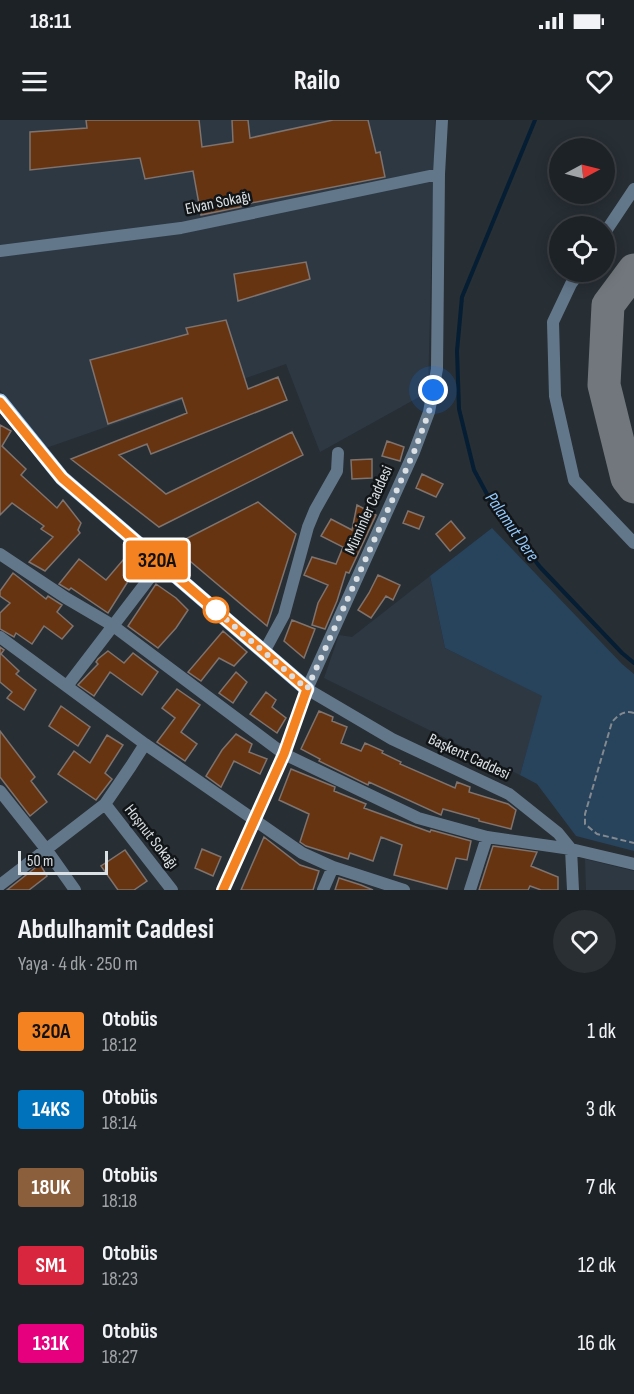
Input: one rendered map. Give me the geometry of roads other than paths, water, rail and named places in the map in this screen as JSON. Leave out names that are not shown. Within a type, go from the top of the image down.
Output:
[{"type":"main road","points":[[0,402],[62,478],[307,689]]},
{"type":"street","name":"Müminler Caddesi","points":[[223,890],[284,754],[307,689],[414,452],[429,412],[437,369],[442,120]]},
{"type":"street","name":"Elvan Sokağı","points":[[0,251],[181,228],[440,174]]},
{"type":"street","points":[[615,218],[634,189]]},
{"type":"street","points":[[572,282],[553,322],[555,396],[574,480],[634,543]]},
{"type":"street","points":[[264,652],[284,615],[304,537],[315,510],[337,471],[338,453]]},
{"type":"street","points":[[0,554],[66,598],[112,625],[284,754],[418,818],[487,837],[571,849],[634,864]]},
{"type":"street","points":[[67,686],[161,563]]},
{"type":"street","points":[[0,637],[144,744],[302,853],[333,867],[404,890]]},
{"type":"street","name":"Başkent Caddesi","points":[[307,689],[392,738],[509,794],[558,833],[571,849]]},
{"type":"street","points":[[0,885],[105,804],[132,766],[144,744]]},
{"type":"street","points":[[0,791],[75,890]]},
{"type":"street","name":"Hoşnut Sokağı","points":[[105,804],[172,890]]},
{"type":"street","points":[[470,890],[487,837]]},
{"type":"street","points":[[571,849],[573,890]]},
{"type":"street","points":[[324,890],[333,867]]},
{"type":"waterway","name":"Palamut Dere","points":[[535,120],[462,297],[457,351],[459,409],[474,470],[495,509],[540,567],[634,663]]}]
